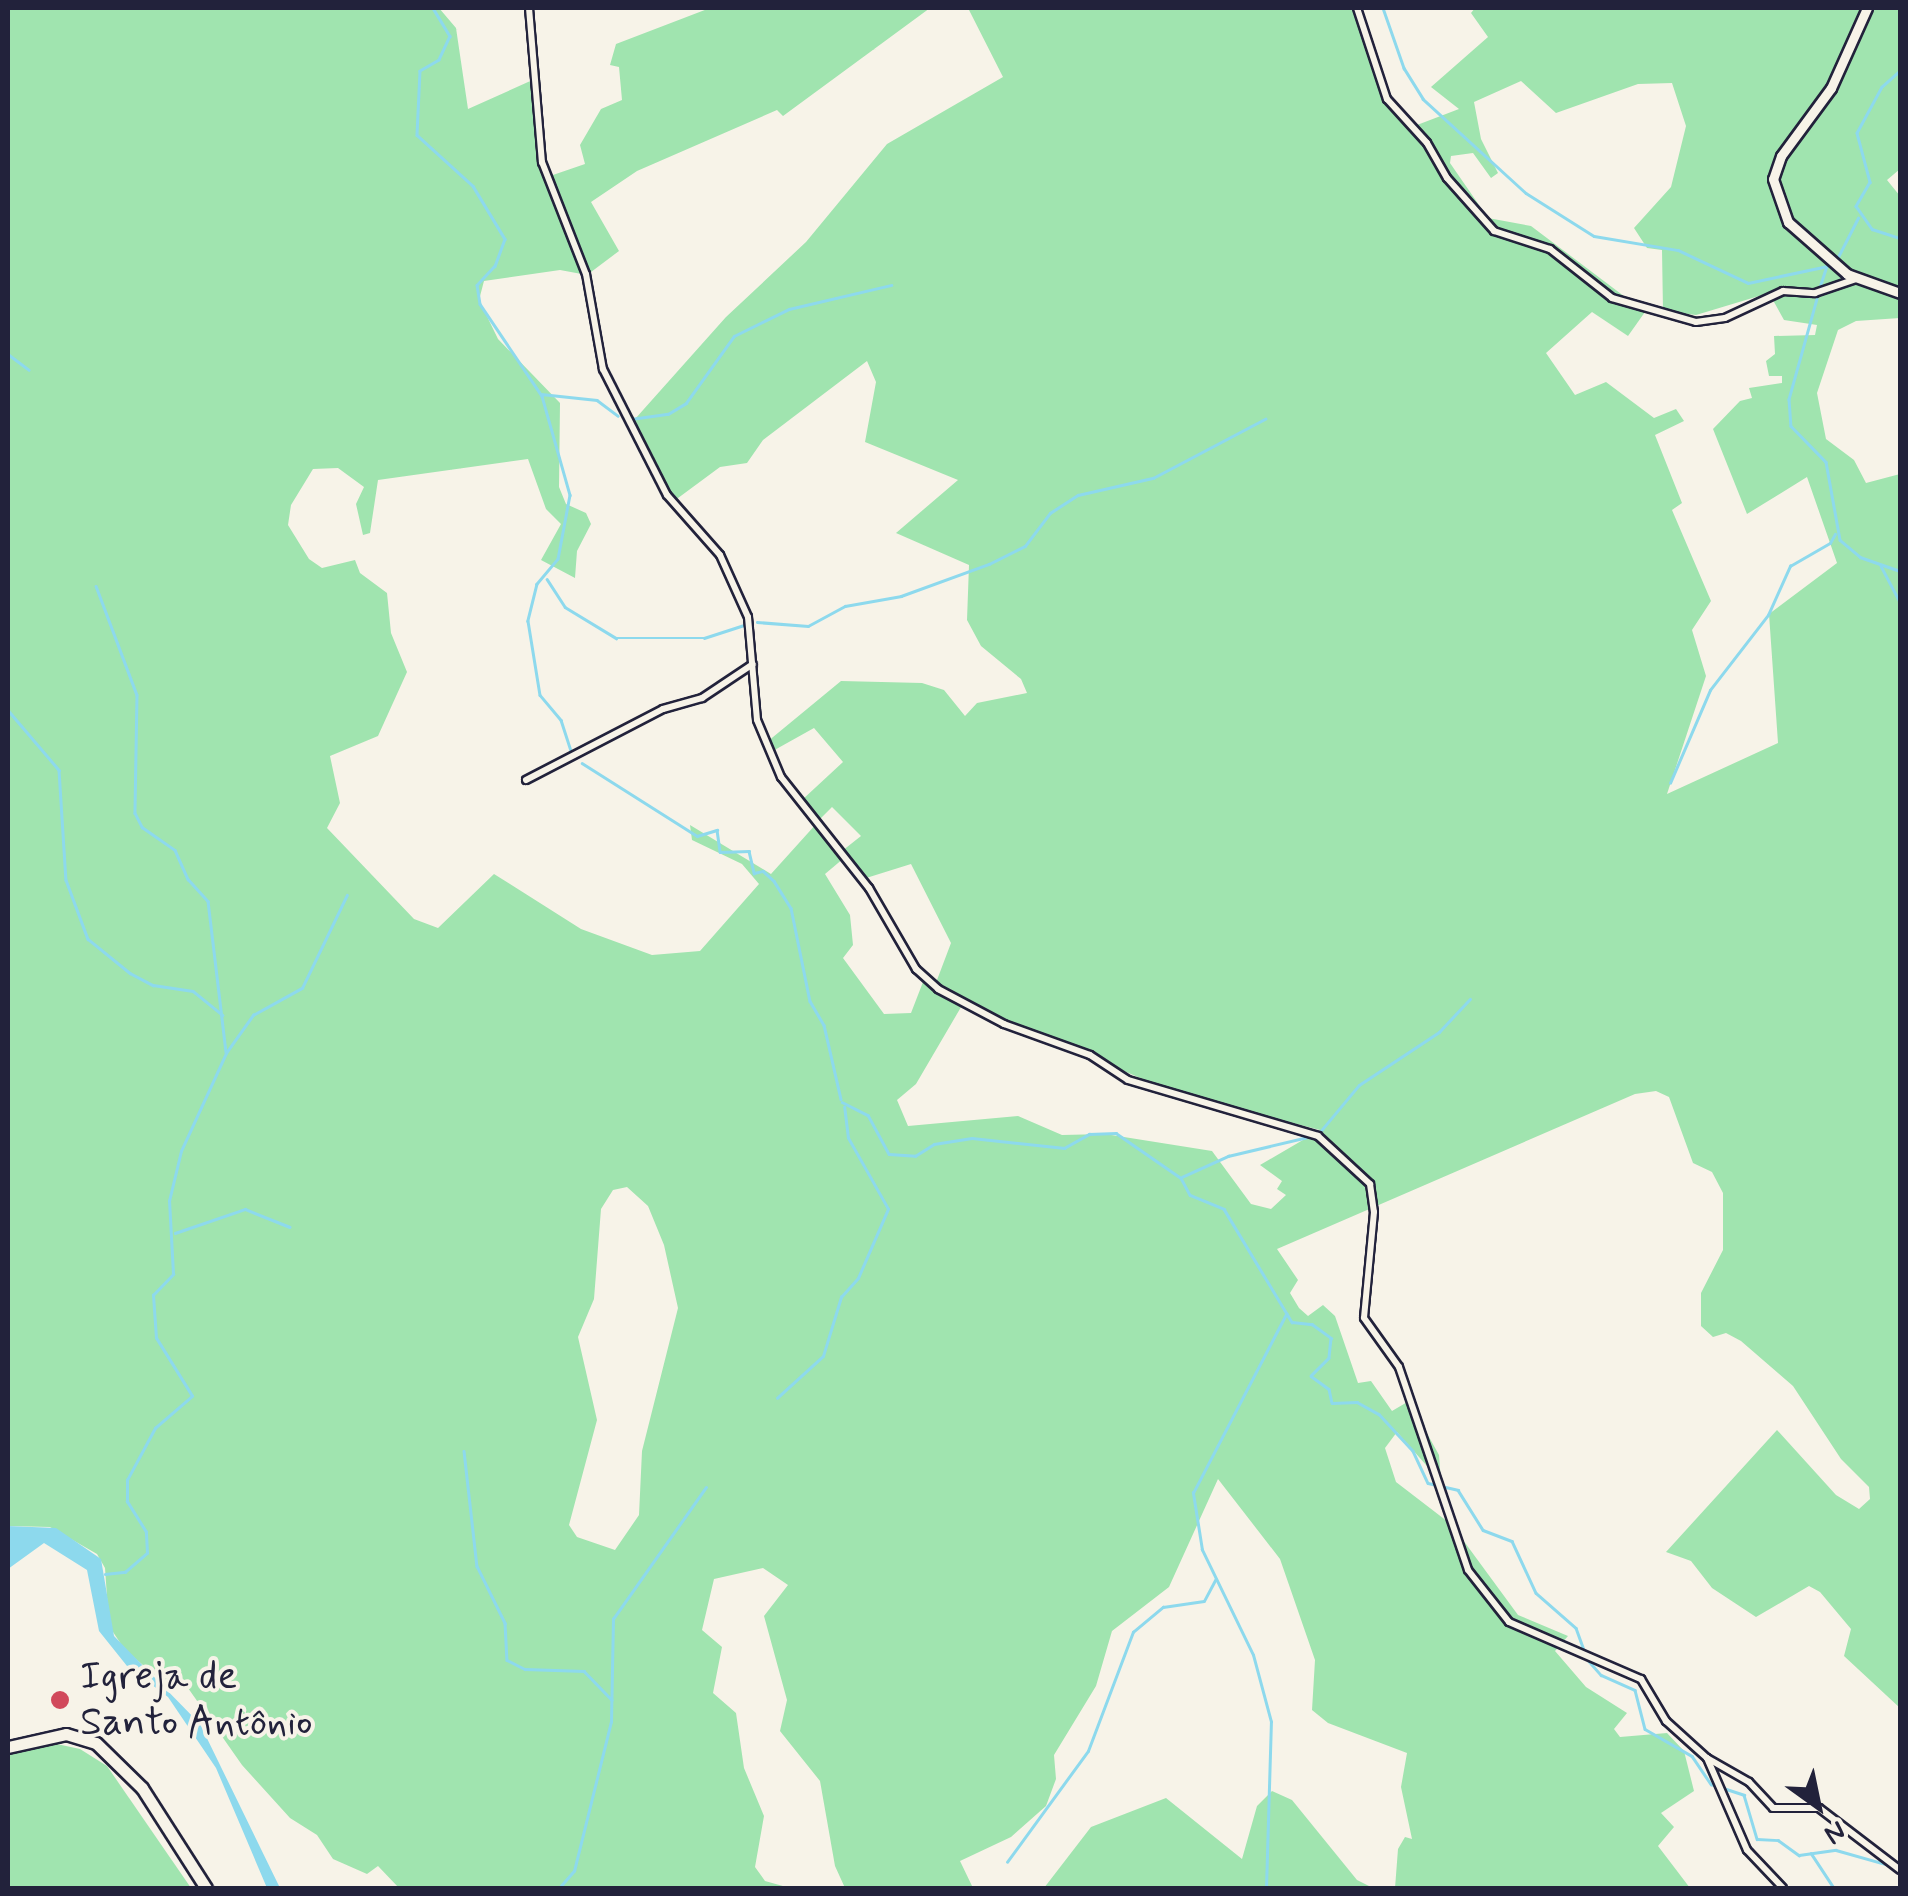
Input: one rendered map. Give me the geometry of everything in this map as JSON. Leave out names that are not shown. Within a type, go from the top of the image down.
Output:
[{"type":"main road","points":[[8,1747],[66,1734],[96,1743],[142,1788],[206,1888]]},
{"type":"street","points":[[529,8],[542,162],[586,274],[602,369],[667,495],[720,554],[748,617],[757,720],[781,777],[869,888],[916,969],[938,988],[1004,1024],[1090,1054],[1128,1080],[1318,1136],[1370,1184],[1374,1212],[1364,1318],[1399,1367],[1468,1570],[1509,1622],[1641,1679],[1666,1720],[1707,1758],[1749,1782],[1773,1808],[1819,1808],[1900,1870]]},
{"type":"street","points":[[1357,8],[1388,100],[1427,143],[1446,178],[1494,231],[1550,249],[1612,298],[1696,322],[1725,318],[1783,291],[1816,293],[1856,279]]},
{"type":"street","points":[[1866,8],[1831,88],[1780,156],[1774,179],[1788,222],[1856,279],[1900,294]]},
{"type":"street","points":[[526,780],[663,709],[702,698],[753,664]]},
{"type":"street","points":[[1707,1758],[1746,1850],[1783,1888]]},
{"type":"green space","points":[[8,8],[439,8],[456,28],[468,109],[537,78],[542,170],[550,176],[585,164],[580,145],[601,109],[622,100],[619,67],[610,65],[616,44],[710,8],[930,8],[783,116],[777,110],[637,171],[591,202],[619,251],[587,275],[560,270],[484,281],[479,300],[498,339],[560,403],[559,487],[566,504],[586,513],[591,524],[577,551],[575,578],[541,560],[561,524],[546,509],[528,459],[378,480],[370,533],[363,535],[356,504],[364,487],[338,468],[313,469],[291,505],[288,525],[309,559],[322,568],[355,560],[360,573],[387,593],[391,633],[407,672],[378,736],[330,756],[340,803],[327,828],[414,919],[438,928],[494,874],[581,929],[652,955],[700,951],[759,884],[742,864],[692,840],[690,825],[771,874],[817,823],[842,851],[861,836],[832,807],[818,821],[802,800],[843,762],[814,728],[771,752],[767,742],[841,681],[922,683],[944,690],[965,716],[977,703],[1027,693],[1021,679],[981,646],[967,620],[969,565],[896,533],[958,480],[865,442],[876,382],[867,361],[763,440],[747,463],[720,467],[674,501],[627,428],[726,317],[806,242],[887,144],[1003,77],[968,8],[1361,8],[1381,74],[1394,101],[1417,125],[1459,109],[1431,87],[1488,37],[1471,13],[1475,8],[1900,8],[1900,169],[1887,180],[1900,196],[1900,318],[1856,321],[1838,330],[1817,393],[1826,439],[1854,460],[1866,483],[1900,474],[1900,1708],[1844,1656],[1851,1629],[1820,1592],[1809,1586],[1756,1617],[1712,1588],[1691,1561],[1666,1552],[1777,1430],[1836,1495],[1859,1509],[1870,1499],[1869,1487],[1841,1459],[1793,1386],[1741,1341],[1726,1333],[1713,1337],[1701,1326],[1701,1293],[1723,1250],[1723,1193],[1712,1172],[1693,1163],[1669,1097],[1656,1091],[1635,1094],[1277,1249],[1298,1280],[1290,1293],[1299,1308],[1308,1316],[1323,1305],[1335,1316],[1358,1383],[1371,1381],[1392,1411],[1409,1401],[1439,1455],[1441,1482],[1397,1432],[1385,1448],[1396,1482],[1452,1525],[1518,1615],[1568,1636],[1555,1651],[1586,1687],[1627,1713],[1614,1729],[1620,1737],[1667,1733],[1684,1751],[1694,1791],[1661,1813],[1674,1827],[1658,1846],[1690,1888],[1395,1888],[1398,1849],[1405,1837],[1412,1839],[1401,1787],[1407,1753],[1328,1723],[1312,1710],[1315,1660],[1280,1559],[1218,1479],[1169,1587],[1112,1631],[1096,1686],[1054,1755],[1056,1779],[1046,1806],[1011,1837],[960,1861],[973,1888],[845,1888],[835,1866],[820,1781],[780,1731],[787,1700],[764,1616],[788,1585],[763,1568],[714,1579],[702,1630],[722,1647],[713,1693],[736,1713],[744,1768],[764,1816],[755,1867],[765,1881],[790,1888],[399,1888],[378,1866],[367,1874],[333,1859],[317,1835],[290,1818],[242,1765],[181,1678],[168,1686],[125,1650],[109,1626],[105,1568],[97,1554],[50,1527],[8,1526]],"holes":[[[1521,81],[1556,113],[1638,84],[1672,83],[1686,126],[1671,187],[1634,228],[1647,248],[1662,250],[1663,311],[1696,315],[1769,293],[1784,320],[1817,325],[1815,335],[1774,336],[1775,354],[1766,361],[1769,376],[1782,376],[1782,383],[1749,388],[1752,398],[1740,401],[1713,429],[1747,514],[1807,477],[1837,563],[1769,614],[1778,743],[1667,794],[1706,676],[1692,630],[1711,601],[1672,510],[1682,503],[1655,435],[1684,421],[1676,409],[1654,418],[1606,382],[1575,395],[1546,353],[1592,312],[1628,336],[1645,312],[1531,226],[1488,218],[1450,163],[1451,156],[1473,153],[1491,178],[1498,173],[1481,139],[1474,102]],[[844,858],[863,879],[911,864],[951,943],[937,980],[923,982],[911,1013],[884,1014],[843,958],[853,945],[850,915],[825,874]],[[964,1002],[1175,1093],[1320,1130],[1260,1165],[1282,1181],[1277,1189],[1286,1195],[1271,1209],[1251,1204],[1212,1151],[1105,1134],[1062,1135],[1018,1116],[908,1126],[897,1100],[916,1084]],[[627,1187],[648,1206],[664,1245],[678,1308],[642,1451],[639,1515],[615,1550],[577,1537],[569,1525],[597,1420],[578,1337],[594,1299],[601,1209],[613,1190]]]},
{"type":"green space","points":[[43,1741],[80,1749],[107,1766],[191,1888],[8,1888],[8,1750]]},
{"type":"green space","points":[[1272,1791],[1292,1800],[1357,1880],[1373,1888],[1044,1888],[1091,1827],[1166,1798],[1242,1859],[1257,1806]]},
{"type":"water","points":[[8,1526],[56,1528],[101,1559],[114,1636],[200,1724],[280,1888],[267,1888],[216,1768],[168,1697],[127,1666],[99,1631],[87,1570],[44,1543],[8,1569]]},
{"type":"waterway","points":[[433,8],[450,36],[439,60],[420,71],[417,135],[473,186],[505,239],[495,266],[477,285],[480,304],[542,396],[570,495],[558,559],[537,584],[528,621],[540,695],[561,720],[572,753]]},
{"type":"waterway","points":[[1383,8],[1404,68],[1423,99],[1526,193],[1594,236],[1678,250],[1748,283],[1827,266]]},
{"type":"waterway","points":[[1900,71],[1882,87],[1857,133],[1870,182],[1856,206],[1872,229],[1900,238]]},
{"type":"waterway","points":[[1837,259],[1858,218]]},
{"type":"waterway","points":[[1820,286],[1826,268]]},
{"type":"waterway","points":[[631,419],[668,414],[686,403],[734,336],[789,309],[891,285]]},
{"type":"waterway","points":[[1817,299],[1789,399],[1791,426],[1826,462],[1840,540],[1860,557],[1900,571]]},
{"type":"waterway","points":[[8,354],[29,370]]},
{"type":"waterway","points":[[541,394],[597,400],[618,416]]},
{"type":"waterway","points":[[757,622],[808,626],[845,606],[901,596],[989,564],[1025,546],[1050,513],[1078,495],[1153,478],[1265,419]]},
{"type":"waterway","points":[[1670,783],[1710,690],[1768,615],[1790,566],[1830,543],[1835,534]]},
{"type":"waterway","points":[[1881,566],[1900,602]]},
{"type":"waterway","points":[[547,579],[565,607],[616,638],[704,638],[742,626]]},
{"type":"waterway","points":[[96,586],[137,695],[135,813],[142,827],[175,850],[188,879],[208,901],[226,1052]]},
{"type":"waterway","points":[[8,710],[59,770],[66,880],[88,939],[130,973],[153,985],[193,991],[223,1015]]},
{"type":"waterway","points":[[582,763],[697,836],[717,830],[720,852],[749,851],[754,873],[763,871],[774,881],[791,908],[810,1001],[824,1025],[841,1099]]},
{"type":"waterway","points":[[105,1574],[125,1572],[147,1553],[146,1532],[127,1502],[127,1480],[155,1428],[192,1396],[156,1338],[153,1295],[173,1274],[169,1201],[181,1151],[226,1053],[253,1015],[302,988],[347,895]]},
{"type":"waterway","points":[[1319,1133],[1359,1085],[1439,1032],[1470,999]]},
{"type":"waterway","points":[[842,1102],[868,1115],[889,1154],[915,1156],[934,1144],[972,1138],[1064,1148],[1089,1134],[1116,1133],[1181,1178],[1190,1195],[1224,1209],[1292,1322],[1312,1324],[1331,1338],[1329,1358],[1311,1376],[1329,1389],[1332,1403],[1357,1402],[1379,1414],[1413,1451],[1428,1483],[1458,1490],[1483,1530],[1512,1541],[1536,1593],[1576,1628],[1585,1653]]},
{"type":"waterway","points":[[777,1398],[823,1356],[841,1297],[858,1278],[888,1209],[848,1138],[844,1107]]},
{"type":"waterway","points":[[1182,1177],[1228,1156],[1312,1136]]},
{"type":"waterway","points":[[175,1233],[245,1209],[290,1227]]},
{"type":"waterway","points":[[1266,1888],[1271,1722],[1253,1655],[1202,1550],[1193,1493],[1286,1314]]},
{"type":"waterway","points":[[464,1451],[477,1566],[505,1623],[507,1660],[525,1669],[584,1671],[612,1700]]},
{"type":"waterway","points":[[559,1888],[574,1871],[611,1722],[613,1619],[706,1487]]},
{"type":"waterway","points":[[1007,1862],[1088,1751],[1133,1632],[1163,1607],[1204,1601],[1215,1580]]},
{"type":"waterway","points":[[1588,1660],[1601,1675],[1635,1690],[1645,1729],[1692,1756],[1711,1784],[1744,1795],[1757,1839],[1778,1840],[1799,1855],[1836,1850],[1889,1865]]},
{"type":"waterway","points":[[1811,1853],[1834,1888]]},
{"type":"place","name":"Igreja de Santo Antônio","points":[[60,1700]]}]
